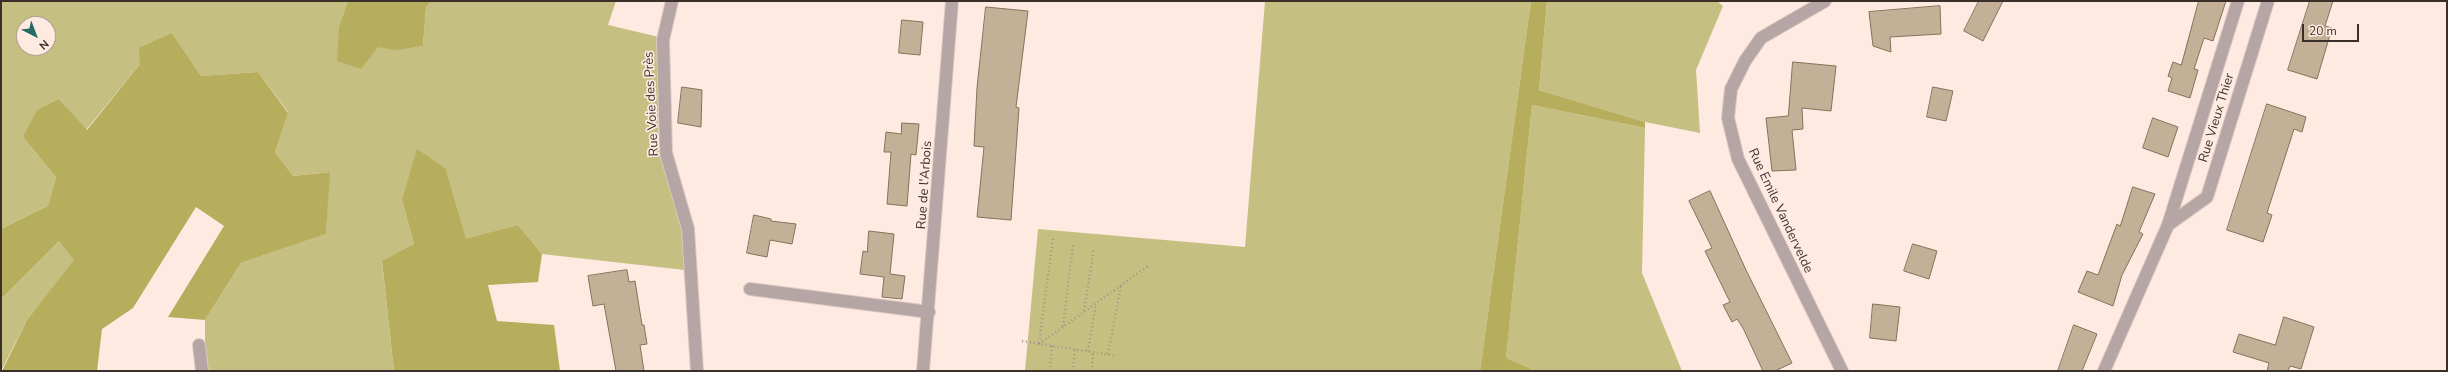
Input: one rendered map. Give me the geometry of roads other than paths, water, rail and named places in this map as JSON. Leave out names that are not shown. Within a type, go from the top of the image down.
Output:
[{"type":"street","name":"Rue Voie des Près","points":[[672,1],[664,40],[666,153],[688,229],[697,371]]},
{"type":"street","name":"Rue de l'Arbois","points":[[924,371],[952,1]]},
{"type":"street","name":"Rue Emile Vandervelde","points":[[1825,1],[1761,38],[1744,60],[1731,89],[1728,118],[1738,159],[1842,371]]},
{"type":"street","name":"Rue Vieux Thier","points":[[2104,371],[2168,225],[2238,1]]},
{"type":"street","name":"Rue Vieux Thier","points":[[2168,225],[2207,197],[2268,1]]},
{"type":"street","points":[[750,289],[929,312]]},
{"type":"street","points":[[199,345],[202,371]]}]
